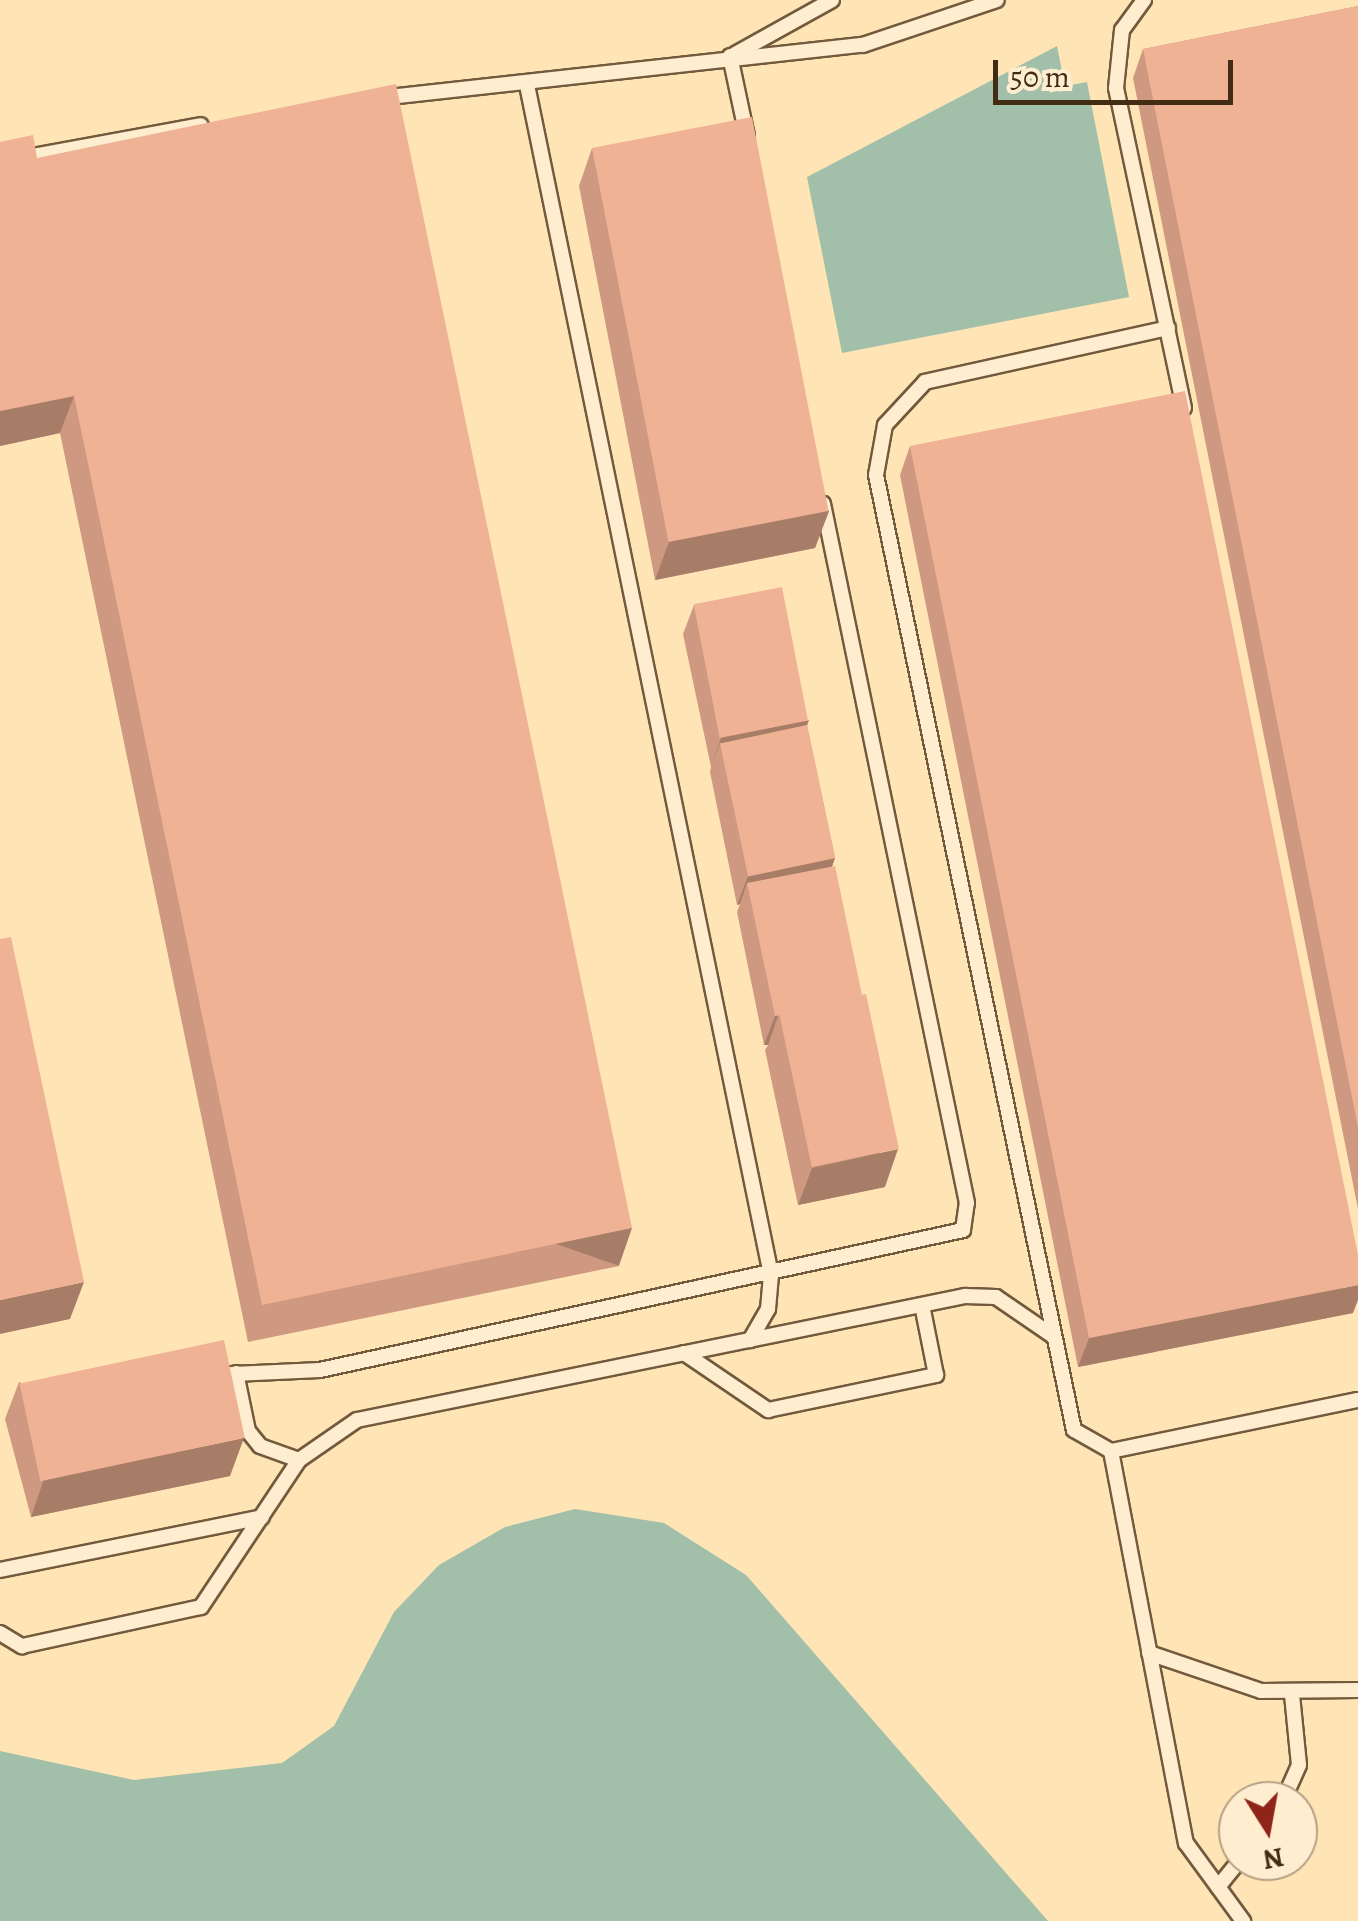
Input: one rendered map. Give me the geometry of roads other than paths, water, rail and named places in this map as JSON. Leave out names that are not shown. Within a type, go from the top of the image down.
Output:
[{"type":"lane","points":[[730,56],[832,0]]},
{"type":"lane","points":[[352,102],[527,85],[730,56],[862,45],[997,0]]},
{"type":"lane","points":[[1144,0],[1113,58],[1188,426]]},
{"type":"lane","points":[[730,56],[750,154]]},
{"type":"lane","points":[[527,85],[772,1276],[768,1309],[750,1340]]},
{"type":"lane","points":[[0,162],[214,123]]},
{"type":"lane","points":[[1168,328],[926,382],[902,401],[877,451],[1074,1430],[1111,1451],[1358,1400]]},
{"type":"lane","points":[[186,1377],[320,1370],[950,1238],[968,1217],[818,484]]},
{"type":"lane","points":[[0,1633],[22,1646],[201,1606],[299,1460],[357,1420],[922,1305],[996,1298],[1053,1336]]},
{"type":"lane","points":[[684,1353],[768,1410],[936,1375],[922,1305]]},
{"type":"lane","points":[[236,1372],[248,1431],[260,1446],[299,1460]]},
{"type":"lane","points":[[1111,1451],[1186,1843],[1243,1921]]},
{"type":"lane","points":[[0,1570],[262,1517]]},
{"type":"lane","points":[[1149,1653],[1225,1683],[1292,1695],[1358,1690]]},
{"type":"lane","points":[[1292,1695],[1300,1765],[1292,1781]]},
{"type":"lane","points":[[1218,1887],[1223,1881]]}]
